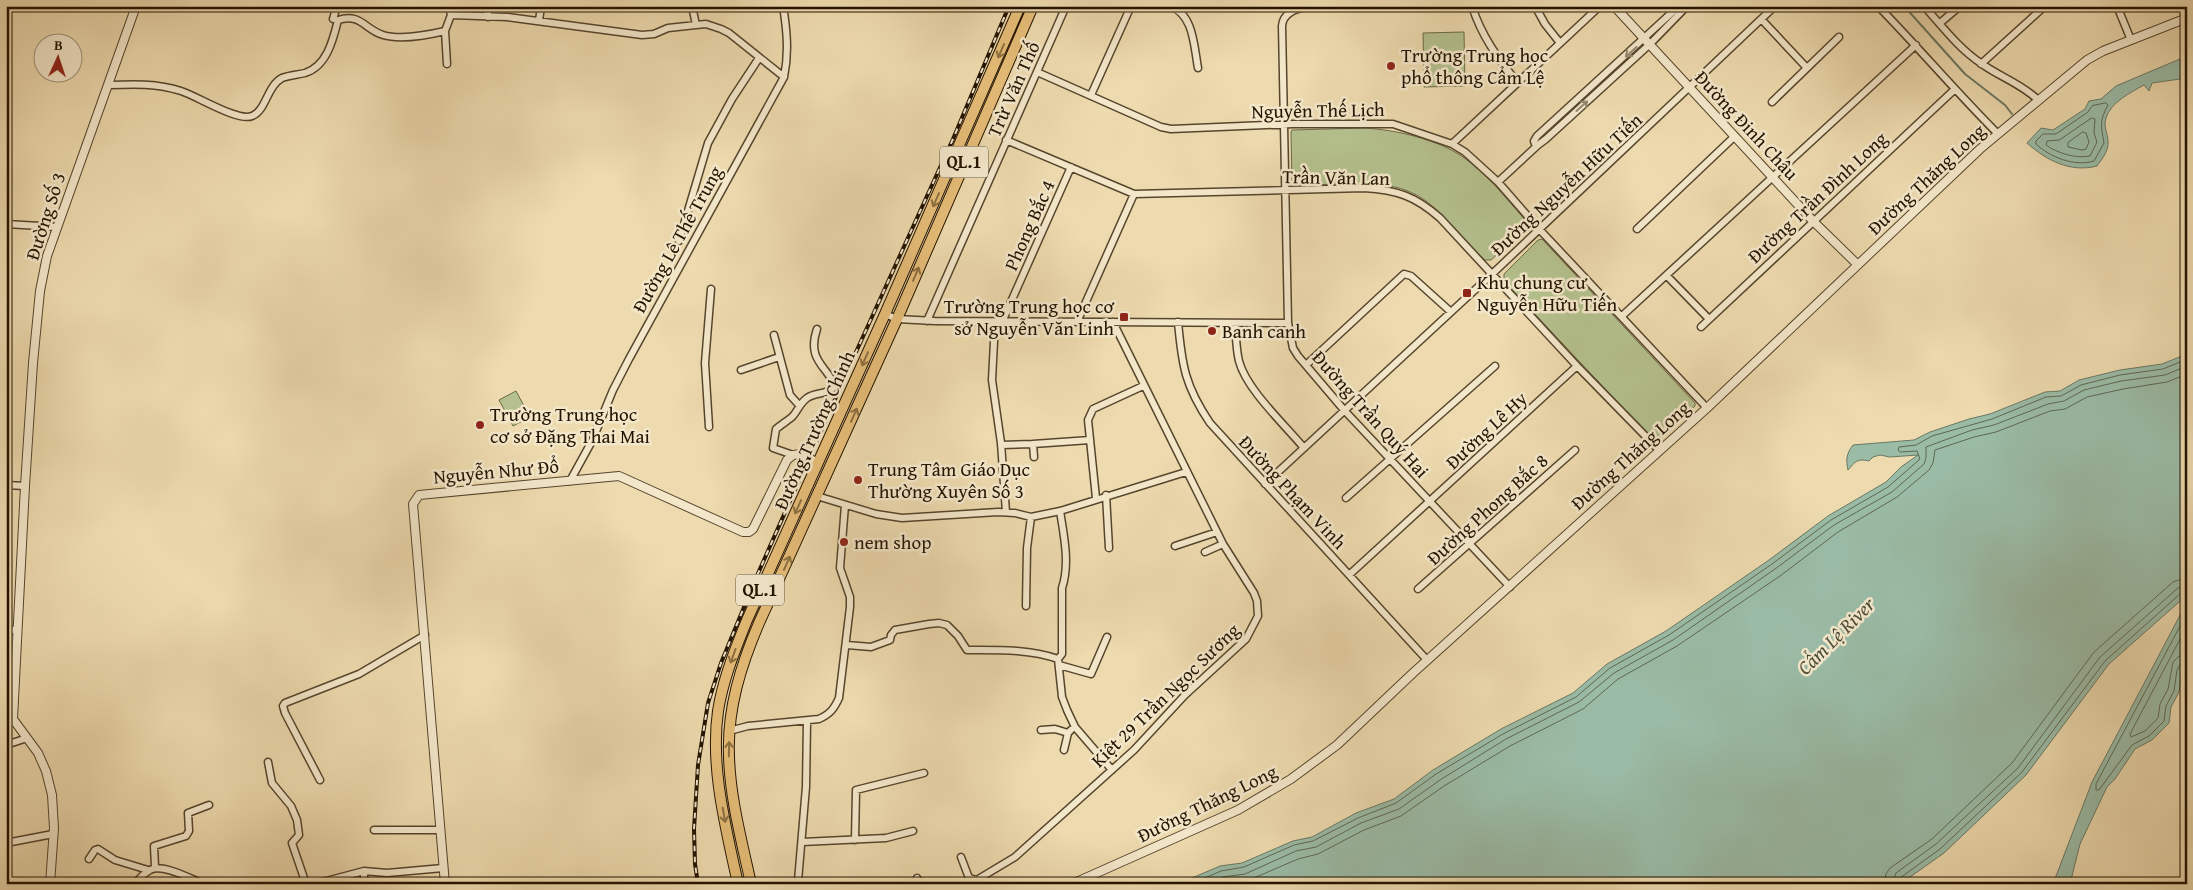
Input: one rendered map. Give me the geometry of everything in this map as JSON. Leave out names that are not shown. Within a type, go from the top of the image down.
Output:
[{"type":"highway","name":"Đường Trường Chinh","points":[[738,884],[724,818],[716,756],[718,710],[731,661],[747,620],[885,314],[1020,6]]},
{"type":"highway","name":"Đường Trường Chinh","points":[[751,884],[736,813],[728,757],[735,695],[749,645],[896,319],[1033,6]]},
{"type":"street","name":"Đường Số 3","points":[[50,884],[53,834],[52,795],[46,771],[38,753],[13,719],[24,486],[40,291],[47,256],[136,6]]},
{"type":"street","points":[[333,19],[337,6]]},
{"type":"street","points":[[447,64],[445,31],[451,15],[449,6]]},
{"type":"street","points":[[487,6],[488,17]]},
{"type":"street","points":[[539,21],[540,6]]},
{"type":"street","points":[[692,6],[696,25]]},
{"type":"street","name":"Đường Lê Thế Trung","points":[[570,481],[592,441],[613,390],[633,351],[784,77],[787,55],[787,31],[783,6]]},
{"type":"street","name":"Trừ Văn Thố","points":[[928,321],[1066,6]]},
{"type":"street","points":[[1091,96],[1131,6]]},
{"type":"street","points":[[1169,6],[1174,8],[1190,25],[1198,68]]},
{"type":"street","name":"Đường Trần Quý Hai","points":[[1308,6],[1293,10],[1285,16],[1282,22],[1288,323],[1293,348],[1344,410],[1510,586]]},
{"type":"street","points":[[1472,6],[1486,38],[1498,59],[1518,82]]},
{"type":"street","points":[[1535,6],[1545,24],[1560,43]]},
{"type":"street","points":[[1452,144],[1600,6]]},
{"type":"street","name":"Đường Đinh Châu","points":[[1614,6],[1813,221],[1858,265]]},
{"type":"street","points":[[1647,42],[1679,6]]},
{"type":"street","points":[[1498,182],[1538,145],[1534,141],[1538,136],[1687,6]]},
{"type":"street","name":"Đường Nguyễn Hữu Tiến","points":[[1265,484],[1492,275],[1691,88],[1775,6]]},
{"type":"street","points":[[1878,6],[1916,45],[1954,90],[1998,134]]},
{"type":"street","points":[[1924,6],[1959,46],[1981,64],[2030,92],[2038,100]]},
{"type":"street","points":[[1940,23],[1960,6]]},
{"type":"street","points":[[1981,64],[2046,6]]},
{"type":"street","points":[[2117,6],[2131,40]]},
{"type":"street","points":[[451,15],[539,21],[642,34],[654,34],[668,28],[706,24],[729,33],[784,77]]},
{"type":"street","points":[[108,85],[156,85],[180,91],[241,118],[253,116],[258,112],[275,82],[315,68],[330,49],[338,20],[349,17],[354,18],[384,35],[410,36],[445,31]]},
{"type":"street","name":"Đường Thăng Long","points":[[1072,884],[1214,821],[1291,780],[1337,746],[1427,660],[1707,408],[1933,192],[1998,134],[2087,60],[2187,18]]},
{"type":"street","points":[[1762,20],[1807,68]]},
{"type":"street","points":[[1772,102],[1839,37]]},
{"type":"street","points":[[1622,316],[1916,45]]},
{"type":"street","points":[[679,241],[708,144],[732,99],[759,58]]},
{"type":"street","name":"Nguyễn Thế Lịch","points":[[1037,72],[1154,125],[1171,129],[1393,124],[1452,144],[1465,152],[1498,182],[1540,230],[1707,408]]},
{"type":"street","name":"Đường Trần Đình Long","points":[[1701,327],[1954,90]]},
{"type":"street","points":[[1637,229],[1735,136]]},
{"type":"street","name":"Trần Văn Lan","points":[[1006,140],[1134,194],[1364,188],[1381,189],[1403,194],[1428,208],[1440,218],[1577,366],[1659,450]]},
{"type":"street","name":"Phong Bắc 4","points":[[998,322],[1071,168]]},
{"type":"street","points":[[1077,322],[1134,194]]},
{"type":"street","points":[[6,224],[58,227]]},
{"type":"street","points":[[1306,365],[1404,274],[1411,276],[1451,312]]},
{"type":"street","points":[[1667,276],[1709,319]]},
{"type":"street","points":[[709,427],[704,364],[711,289]]},
{"type":"street","points":[[885,314],[896,319],[928,321],[1288,323]]},
{"type":"street","points":[[998,322],[992,380],[1001,445],[1006,512]]},
{"type":"street","name":"Kiệt 29 Trần Ngọc Sương","points":[[974,882],[1015,857],[1134,750],[1185,695],[1246,639],[1252,631],[1258,616],[1257,601],[1223,544],[1143,386],[1113,322]]},
{"type":"street","name":"Đường Phạm Vinh","points":[[1178,322],[1184,371],[1193,396],[1221,437],[1427,660]]},
{"type":"street","points":[[1235,322],[1239,362],[1244,375],[1304,448]]},
{"type":"street","points":[[817,329],[813,341],[816,356],[833,384],[832,388],[826,393],[817,392],[799,405],[794,415],[776,429],[773,448],[792,454],[801,454],[818,463]]},
{"type":"street","points":[[774,335],[790,395],[799,405]]},
{"type":"street","points":[[740,370],[779,357]]},
{"type":"street","points":[[1346,498],[1495,366]]},
{"type":"street","name":"Đường Lê Hy","points":[[1350,576],[1577,366]]},
{"type":"street","points":[[1096,498],[1088,420],[1093,409],[1143,386]]},
{"type":"street","points":[[1001,445],[1090,440]]},
{"type":"street","points":[[1034,444],[1034,457]]},
{"type":"street","name":"Đường Phong Bắc 8","points":[[1418,589],[1470,545],[1575,450]]},
{"type":"street","name":"Nguyễn Như Đổ","points":[[444,884],[413,504],[419,495],[619,476],[742,532],[749,532],[754,529],[779,474],[792,454]]},
{"type":"street","points":[[817,496],[845,505],[902,518],[1006,512],[1031,517],[1060,511],[1096,498],[1186,472]]},
{"type":"street","points":[[6,485],[24,486]]},
{"type":"street","points":[[1106,495],[1109,548]]},
{"type":"street","points":[[730,731],[748,726],[807,721],[830,714],[835,707],[839,698],[847,645],[850,597],[840,568],[845,505]]},
{"type":"street","points":[[1060,511],[1065,542],[1066,567],[1062,588],[1062,654],[1058,662],[1062,697],[1075,727],[1112,770]]},
{"type":"street","points":[[1026,606],[1027,557],[1031,517]]},
{"type":"street","points":[[1175,546],[1217,532]]},
{"type":"street","points":[[1205,552],[1223,544]]},
{"type":"street","points":[[847,645],[877,646],[890,640],[895,630],[939,623],[951,628],[968,650],[1040,653],[1091,674],[1107,637]]},
{"type":"street","points":[[6,628],[17,631]]},
{"type":"street","points":[[320,780],[285,713],[285,703],[359,674],[425,634]]},
{"type":"street","points":[[798,880],[802,842],[807,721]]},
{"type":"street","points":[[1064,750],[1068,733],[1075,727]]},
{"type":"street","points":[[1041,730],[1055,729],[1068,733]]},
{"type":"street","points":[[6,745],[27,738]]},
{"type":"street","points":[[268,762],[272,782],[290,806],[296,820],[299,835],[292,843],[306,884]]},
{"type":"street","points":[[855,840],[856,790],[924,773]]},
{"type":"street","points":[[155,868],[154,846],[186,836],[189,831],[188,813],[209,805]]},
{"type":"street","points":[[374,830],[440,830]]},
{"type":"street","points":[[802,842],[886,838],[913,831]]},
{"type":"street","points":[[6,843],[53,834]]},
{"type":"street","points":[[88,859],[98,849],[115,860],[148,870]]},
{"type":"street","points":[[961,858],[969,878],[974,882]]},
{"type":"street","points":[[135,884],[148,870],[155,868],[170,870],[204,884]]},
{"type":"street","points":[[315,884],[364,871],[387,873],[443,868]]},
{"type":"street","points":[[364,871],[364,884]]},
{"type":"shaded area","points":[[1464,32],[1465,86],[1424,87],[1423,33]]},
{"type":"shaded area","points":[[1365,128],[1416,136],[1441,145],[1463,157],[1488,179],[1525,220],[1527,225],[1525,230],[1491,260],[1485,260],[1445,218],[1417,195],[1385,185],[1368,183],[1298,186],[1292,181],[1292,130]]},
{"type":"shaded area","points":[[1542,239],[1695,403],[1695,406],[1657,440],[1651,438],[1504,281],[1504,274],[1538,240]]},
{"type":"shaded area","points":[[516,391],[530,417],[513,426],[499,400]]},
{"type":"water","points":[[2187,56],[2187,78],[2152,83],[2149,91],[2144,85],[2122,98],[2112,107],[2105,121],[2108,145],[2105,155],[2097,166],[2077,168],[2059,164],[2042,155],[2027,143],[2041,128],[2053,130],[2085,109],[2089,101],[2101,99],[2116,86]]},
{"type":"water","name":"Cẩm Lệ River","points":[[2187,354],[2187,595],[2109,664],[2026,775],[1944,853],[1900,884],[1178,884],[1220,866],[1242,863],[1293,841],[1312,837],[1356,813],[1394,799],[1433,770],[1501,729],[1573,693],[1607,664],[1666,631],[1769,560],[1828,516],[1886,482],[1901,467],[1918,455],[1890,457],[1880,455],[1873,457],[1869,461],[1857,461],[1848,470],[1847,457],[1853,445],[1914,440],[1930,432],[1990,414],[2045,392],[2060,391],[2079,380],[2120,370],[2162,364]]},
{"type":"water","points":[[2187,602],[2187,666],[2183,667],[2179,692],[2171,707],[2169,723],[2152,740],[2135,749],[2115,779],[2107,787],[2080,844],[2070,884],[2053,884],[2092,782]]},
{"type":"waterway","points":[[1904,6],[1965,74],[2005,105],[2012,114]]},
{"type":"railway","points":[[698,884],[695,864],[694,829],[698,765],[708,703],[721,663],[756,578],[851,363],[953,139],[1009,6]]},
{"type":"place","name":"Trường Trung học phổ thông Cẩm Lệ","points":[[1391,66]]},
{"type":"place","name":"Khu chung cư Nguyễn Hữu Tiến","points":[[1467,293]]},
{"type":"place","name":"Trường Trung học cơ sở Nguyễn Văn Linh","points":[[1124,317]]},
{"type":"place","name":"Banh canh","points":[[1212,331]]},
{"type":"place","name":"Trường Trung học cơ sở Đặng Thai Mai","points":[[480,425]]},
{"type":"place","name":"Trung Tâm Giáo Dục Thường Xuyên Số 3","points":[[858,480]]},
{"type":"place","name":"nem shop","points":[[844,542]]}]
